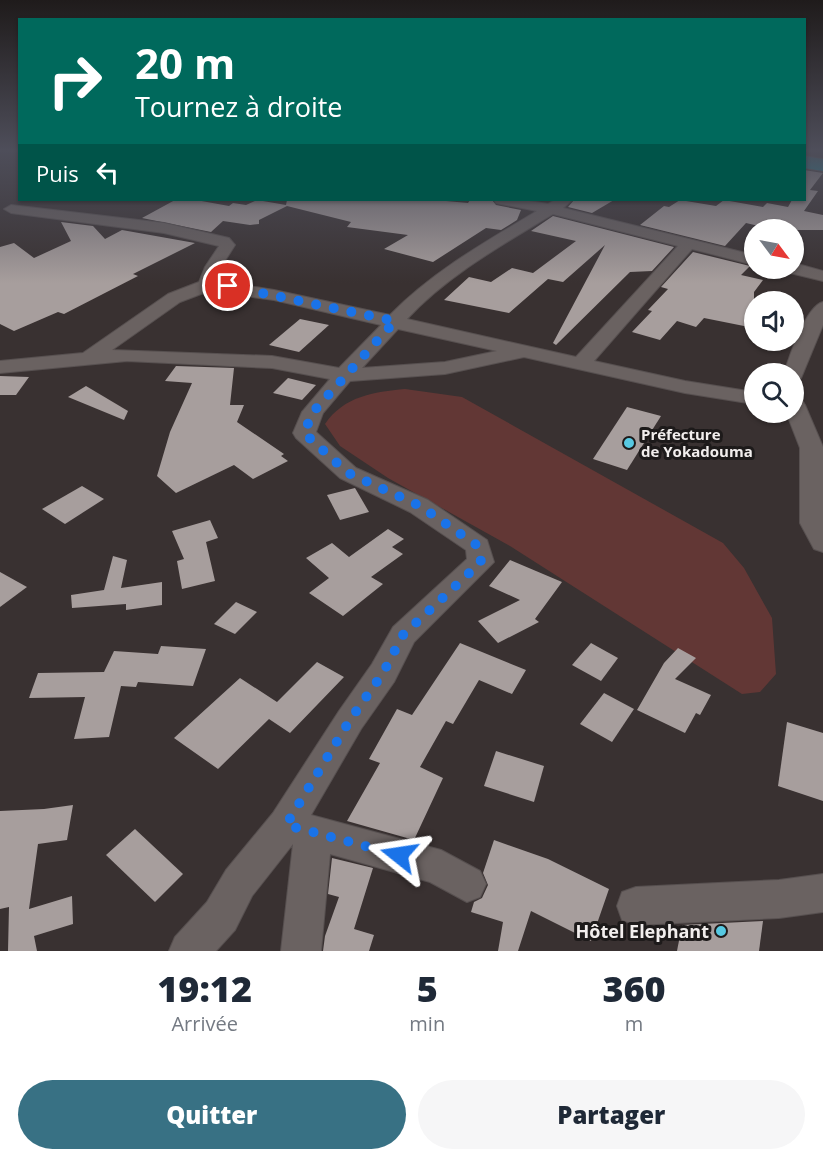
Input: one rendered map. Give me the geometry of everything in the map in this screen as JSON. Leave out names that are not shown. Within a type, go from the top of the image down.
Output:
[{"type":"street","points":[[515,201],[558,204],[688,244],[744,258]]},
{"type":"street","points":[[189,951],[221,916],[239,883],[300,828],[350,720],[383,673],[403,635],[481,562],[478,546],[420,506],[348,473],[304,433],[313,412],[344,375],[414,301],[460,265],[558,204]]},
{"type":"street","points":[[11,209],[165,228],[223,241],[227,244],[225,251],[213,267],[207,285]]},
{"type":"street","points":[[581,363],[688,244]]},
{"type":"street","points":[[804,271],[823,276]]},
{"type":"street","points":[[91,356],[174,298],[207,285],[274,295],[528,350],[685,387],[744,396]]},
{"type":"street","points":[[797,363],[802,347],[823,307]]},
{"type":"street","points":[[0,367],[91,356],[127,355],[272,362],[344,375],[445,368],[528,350]]},
{"type":"street","points":[[804,422],[818,447],[820,531]]},
{"type":"street","points":[[300,828],[441,868],[467,884]]},
{"type":"street","points":[[300,828],[301,951]]},
{"type":"street","points":[[636,906],[779,899],[823,892]]},
{"type":"shaded area","points":[[405,389],[462,397],[723,543],[744,568],[772,618],[776,674],[760,692],[742,694],[510,546],[388,478],[340,446],[325,424],[350,401],[371,394]]},
{"type":"building","points":[[806,194],[816,194],[804,211],[823,215],[823,230],[804,230],[804,219],[744,219],[744,225],[725,246],[640,225],[664,206],[669,207],[678,201],[716,206],[723,201],[763,207],[767,203],[788,207],[791,201],[806,201]]},
{"type":"building","points":[[173,201],[202,201],[229,206],[233,203],[246,205],[255,201],[286,205],[287,201],[468,203],[469,201],[493,201],[496,205],[521,210],[517,220],[501,230],[486,228],[433,262],[384,249],[408,235],[347,227],[351,222],[287,206],[259,220],[259,224],[223,221],[211,232],[142,218]]},
{"type":"building","points":[[573,201],[612,201],[592,213],[568,207]]},
{"type":"building","points":[[553,216],[674,247],[652,271],[630,272],[556,345],[553,343],[605,245],[563,282],[548,279],[509,313],[444,300],[469,277],[491,282],[512,268],[533,273],[576,241],[531,231]]},
{"type":"building","points":[[61,222],[93,226],[105,239],[122,230],[195,243],[133,274],[138,276],[64,314],[58,312],[14,331],[0,324],[0,247],[14,243],[34,258],[71,241]]},
{"type":"building","points":[[693,252],[744,265],[744,272],[741,275],[744,276],[744,279],[763,280],[755,291],[744,291],[744,326],[704,318],[696,327],[677,321],[660,340],[632,332],[652,311],[648,310],[668,289],[661,287]]},
{"type":"building","points":[[300,319],[329,325],[299,352],[269,345]]},
{"type":"building","points":[[176,366],[234,368],[230,405],[244,405],[237,422],[284,454],[281,456],[288,461],[253,479],[234,465],[176,493],[157,476],[170,432],[192,383],[165,381]]},
{"type":"building","points":[[0,376],[29,377],[16,395],[0,395]]},
{"type":"building","points":[[288,378],[316,385],[302,400],[273,393]]},
{"type":"building","points":[[86,386],[128,411],[124,420],[68,397]]},
{"type":"building","name":"Préfecture de Yokadouma","points":[[627,407],[661,416],[627,470],[593,459]]},
{"type":"building","points":[[82,486],[104,499],[65,524],[42,509]]},
{"type":"building","points":[[355,488],[369,512],[340,520],[327,495]]},
{"type":"building","points":[[210,520],[218,538],[206,542],[215,581],[182,589],[177,561],[184,559],[172,531]]},
{"type":"building","points":[[388,529],[404,539],[392,547],[403,554],[371,577],[383,584],[343,616],[309,593],[329,578],[306,558],[332,543],[349,557]]},
{"type":"building","points":[[113,556],[127,560],[121,588],[162,582],[162,605],[126,610],[126,604],[72,608],[71,595],[104,590]]},
{"type":"building","points":[[510,560],[562,582],[535,619],[539,622],[498,643],[478,621],[520,600],[489,586]]},
{"type":"building","points":[[0,572],[27,587],[0,607]]},
{"type":"building","points":[[236,602],[257,612],[235,634],[214,624]]},
{"type":"building","points":[[460,643],[526,670],[512,694],[479,680],[453,724],[446,721],[420,767],[443,778],[414,840],[347,821],[380,763],[369,759],[397,709],[412,715]]},
{"type":"building","points":[[591,643],[618,658],[601,681],[572,665]]},
{"type":"building","points":[[161,646],[206,649],[193,686],[138,682],[136,687],[121,686],[109,737],[74,739],[85,697],[29,698],[38,673],[104,672],[114,651],[158,654]]},
{"type":"building","points":[[678,648],[696,658],[675,679],[711,695],[700,715],[696,713],[685,733],[637,710],[664,663]]},
{"type":"building","points":[[317,662],[344,677],[290,733],[269,719],[218,769],[174,738],[240,678],[277,702]]},
{"type":"building","points":[[604,693],[634,709],[612,742],[580,724]]},
{"type":"building","points":[[787,722],[823,733],[823,801],[778,786]]},
{"type":"building","points":[[496,751],[544,766],[534,802],[484,786]]},
{"type":"building","points":[[73,805],[67,840],[38,844],[29,909],[72,896],[73,924],[34,936],[37,951],[8,951],[9,907],[0,909],[0,811]]},
{"type":"building","points":[[135,829],[183,874],[155,902],[106,855]]},
{"type":"building","points":[[494,840],[548,859],[609,889],[591,941],[531,911],[518,951],[498,951],[503,922],[471,912],[474,902],[482,898],[488,885],[483,873]]},
{"type":"building","points":[[332,858],[373,868],[354,929],[374,935],[369,951],[323,951],[325,936],[339,897],[328,894]]},
{"type":"building","points":[[763,921],[759,951],[677,951],[682,925]]},
{"type":"place","name":"Préfecture de Yokadouma","points":[[629,443]]},
{"type":"place","name":"Hôtel Elephant","points":[[721,931]]},
{"type":"route","points":[[228,286],[395,321],[313,412],[304,433],[348,473],[420,506],[478,546],[481,562],[403,635],[383,673],[350,720],[286,825],[399,855]]}]
